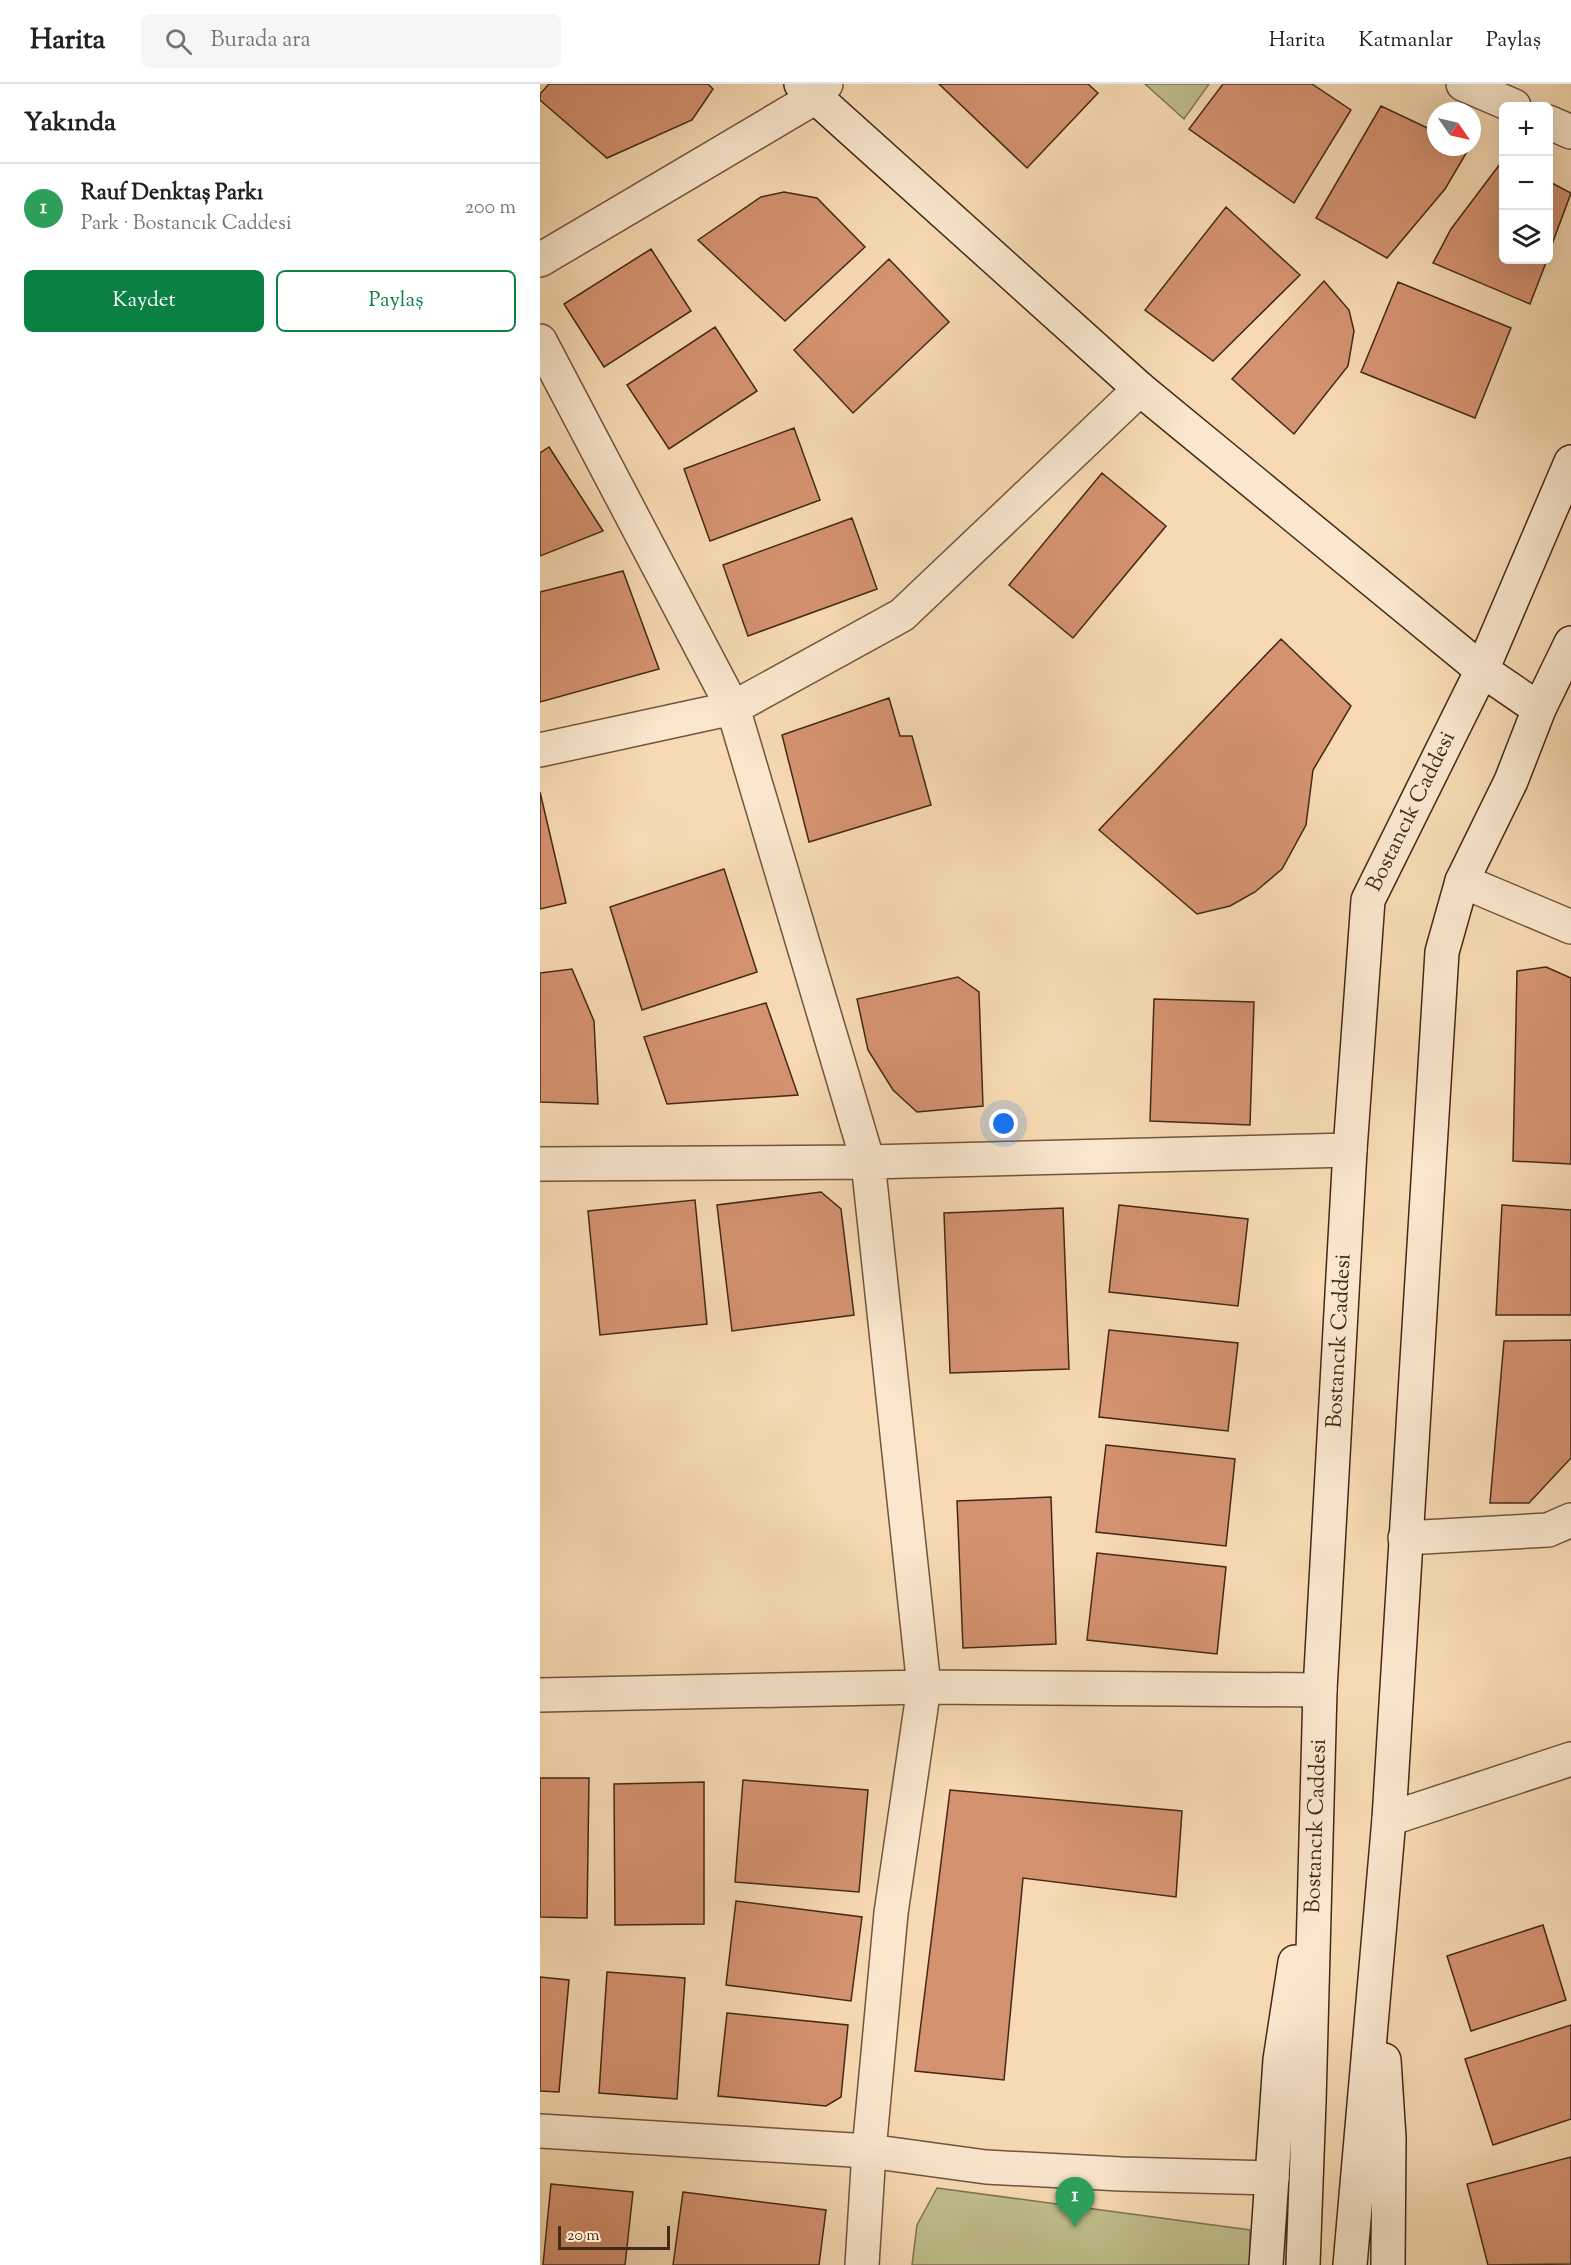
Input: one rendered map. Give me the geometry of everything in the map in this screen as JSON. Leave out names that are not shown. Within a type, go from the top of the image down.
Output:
[{"type":"street","points":[[1463,84],[1505,102]]},
{"type":"street","points":[[540,260],[814,89],[1140,389],[1482,670],[1539,709]]},
{"type":"street","points":[[1553,124],[1571,132]]},
{"type":"street","points":[[540,341],[733,708],[868,1162],[924,1687],[891,1913],[868,2151],[862,2265]]},
{"type":"street","points":[[540,750],[733,708],[902,615],[1140,389]]},
{"type":"street","name":"Bostancık Caddesi","points":[[1303,2265],[1320,1690],[1350,1150],[1368,900],[1482,670],[1571,462]]},
{"type":"street","points":[[1350,2265],[1389,1819],[1442,952],[1462,881],[1511,781],[1539,709],[1571,642]]},
{"type":"street","points":[[1462,881],[1571,927]]},
{"type":"street","points":[[540,1164],[868,1162],[1350,1150]]},
{"type":"street","points":[[1405,1538],[1548,1530],[1571,1520]]},
{"type":"street","points":[[540,1695],[924,1687],[1320,1690]]},
{"type":"street","points":[[1389,1819],[1571,1759]]},
{"type":"street","points":[[1266,2265],[1280,2060],[1317,1824]]},
{"type":"street","points":[[1378,1948],[1389,2138],[1388,2265]]},
{"type":"street","points":[[540,2131],[868,2151],[986,2167],[1272,2178]]},
{"type":"shaded area","points":[[1145,84],[1209,84],[1184,119]]},
{"type":"shaded area","points":[[937,2188],[1250,2230],[1250,2265],[912,2265],[917,2225]]},
{"type":"building","points":[[549,84],[708,84],[713,89],[692,120],[607,158],[540,100],[540,94]]},
{"type":"building","points":[[939,84],[1088,84],[1098,93],[1027,168]]},
{"type":"building","points":[[1223,84],[1312,84],[1351,110],[1294,203],[1189,129]]},
{"type":"building","points":[[1381,106],[1427,128],[1427,156],[1464,156],[1445,189],[1387,258],[1316,218]]},
{"type":"building","points":[[1499,165],[1499,264],[1545,264],[1530,304],[1433,263],[1451,229]]},
{"type":"building","points":[[1553,184],[1571,193],[1553,242]]},
{"type":"building","points":[[784,192],[817,198],[865,247],[785,321],[698,240],[761,197]]},
{"type":"building","points":[[1226,207],[1300,275],[1213,361],[1145,310]]},
{"type":"building","points":[[651,249],[691,311],[604,367],[564,304]]},
{"type":"building","points":[[889,259],[949,322],[853,413],[794,350]]},
{"type":"building","points":[[1324,281],[1349,310],[1354,331],[1348,366],[1294,434],[1232,379]]},
{"type":"building","points":[[1398,282],[1511,328],[1475,418],[1361,372]]},
{"type":"building","points":[[715,327],[757,391],[669,449],[627,385]]},
{"type":"building","points":[[794,428],[820,500],[710,541],[684,469]]},
{"type":"building","points":[[549,447],[603,531],[540,556],[540,453]]},
{"type":"building","points":[[1102,473],[1166,526],[1073,638],[1009,585]]},
{"type":"building","points":[[852,518],[877,589],[748,636],[723,565]]},
{"type":"building","points":[[623,571],[659,669],[540,702],[540,592]]},
{"type":"building","points":[[1281,639],[1351,706],[1313,770],[1306,825],[1282,869],[1255,892],[1230,906],[1197,914],[1099,830]]},
{"type":"building","points":[[889,698],[900,736],[912,736],[931,805],[809,842],[782,735]]},
{"type":"building","points":[[540,792],[566,903],[540,909]]},
{"type":"building","points":[[724,869],[757,972],[642,1010],[610,907]]},
{"type":"building","points":[[1546,967],[1571,978],[1571,1164],[1513,1161],[1517,971]]},
{"type":"building","points":[[572,969],[594,1021],[598,1104],[540,1102],[540,973]]},
{"type":"building","points":[[958,977],[979,992],[983,1106],[917,1112],[893,1090],[868,1050],[857,999]]},
{"type":"building","points":[[1154,999],[1254,1002],[1250,1125],[1150,1121]]},
{"type":"building","points":[[766,1003],[798,1095],[667,1104],[644,1037]]},
{"type":"building","points":[[821,1192],[841,1209],[854,1315],[732,1331],[717,1205]]},
{"type":"building","points":[[695,1200],[707,1324],[600,1335],[588,1211]]},
{"type":"building","points":[[1119,1205],[1248,1219],[1238,1306],[1109,1292]]},
{"type":"building","points":[[1502,1205],[1571,1210],[1571,1315],[1496,1315]]},
{"type":"building","points":[[1063,1208],[1069,1369],[950,1373],[944,1213]]},
{"type":"building","points":[[1109,1330],[1238,1343],[1228,1431],[1099,1417]]},
{"type":"building","points":[[1571,1340],[1571,1458],[1529,1503],[1490,1503],[1504,1341]]},
{"type":"building","points":[[1106,1445],[1235,1459],[1226,1546],[1096,1532]]},
{"type":"building","points":[[1051,1497],[1056,1644],[963,1648],[957,1501]]},
{"type":"building","points":[[1097,1553],[1226,1567],[1217,1654],[1087,1640]]},
{"type":"building","points":[[540,1778],[589,1778],[587,1918],[540,1917]]},
{"type":"building","points":[[743,1780],[868,1790],[859,1892],[735,1882]]},
{"type":"building","points":[[704,1782],[704,1924],[615,1925],[614,1784]]},
{"type":"building","points":[[950,1790],[1182,1811],[1176,1897],[1023,1878],[1004,2080],[915,2071]]},
{"type":"building","points":[[736,1901],[862,1917],[851,2001],[726,1985]]},
{"type":"building","points":[[1543,1925],[1566,2000],[1471,2031],[1447,1956]]},
{"type":"building","points":[[607,1972],[685,1978],[677,2099],[599,2093]]},
{"type":"building","points":[[540,1977],[569,1980],[559,2092],[540,2091]]},
{"type":"building","points":[[727,2013],[848,2025],[841,2097],[826,2106],[718,2096]]},
{"type":"building","points":[[1571,2025],[1571,2119],[1493,2145],[1465,2059]]},
{"type":"building","points":[[1571,2157],[1571,2264],[1488,2265],[1467,2184]]},
{"type":"building","points":[[551,2184],[633,2192],[625,2265],[543,2265]]},
{"type":"building","points":[[683,2192],[826,2210],[819,2265],[673,2265]]},
{"type":"place","name":"Rauf Denktaş Parkı","points":[[1075,2227]]}]
